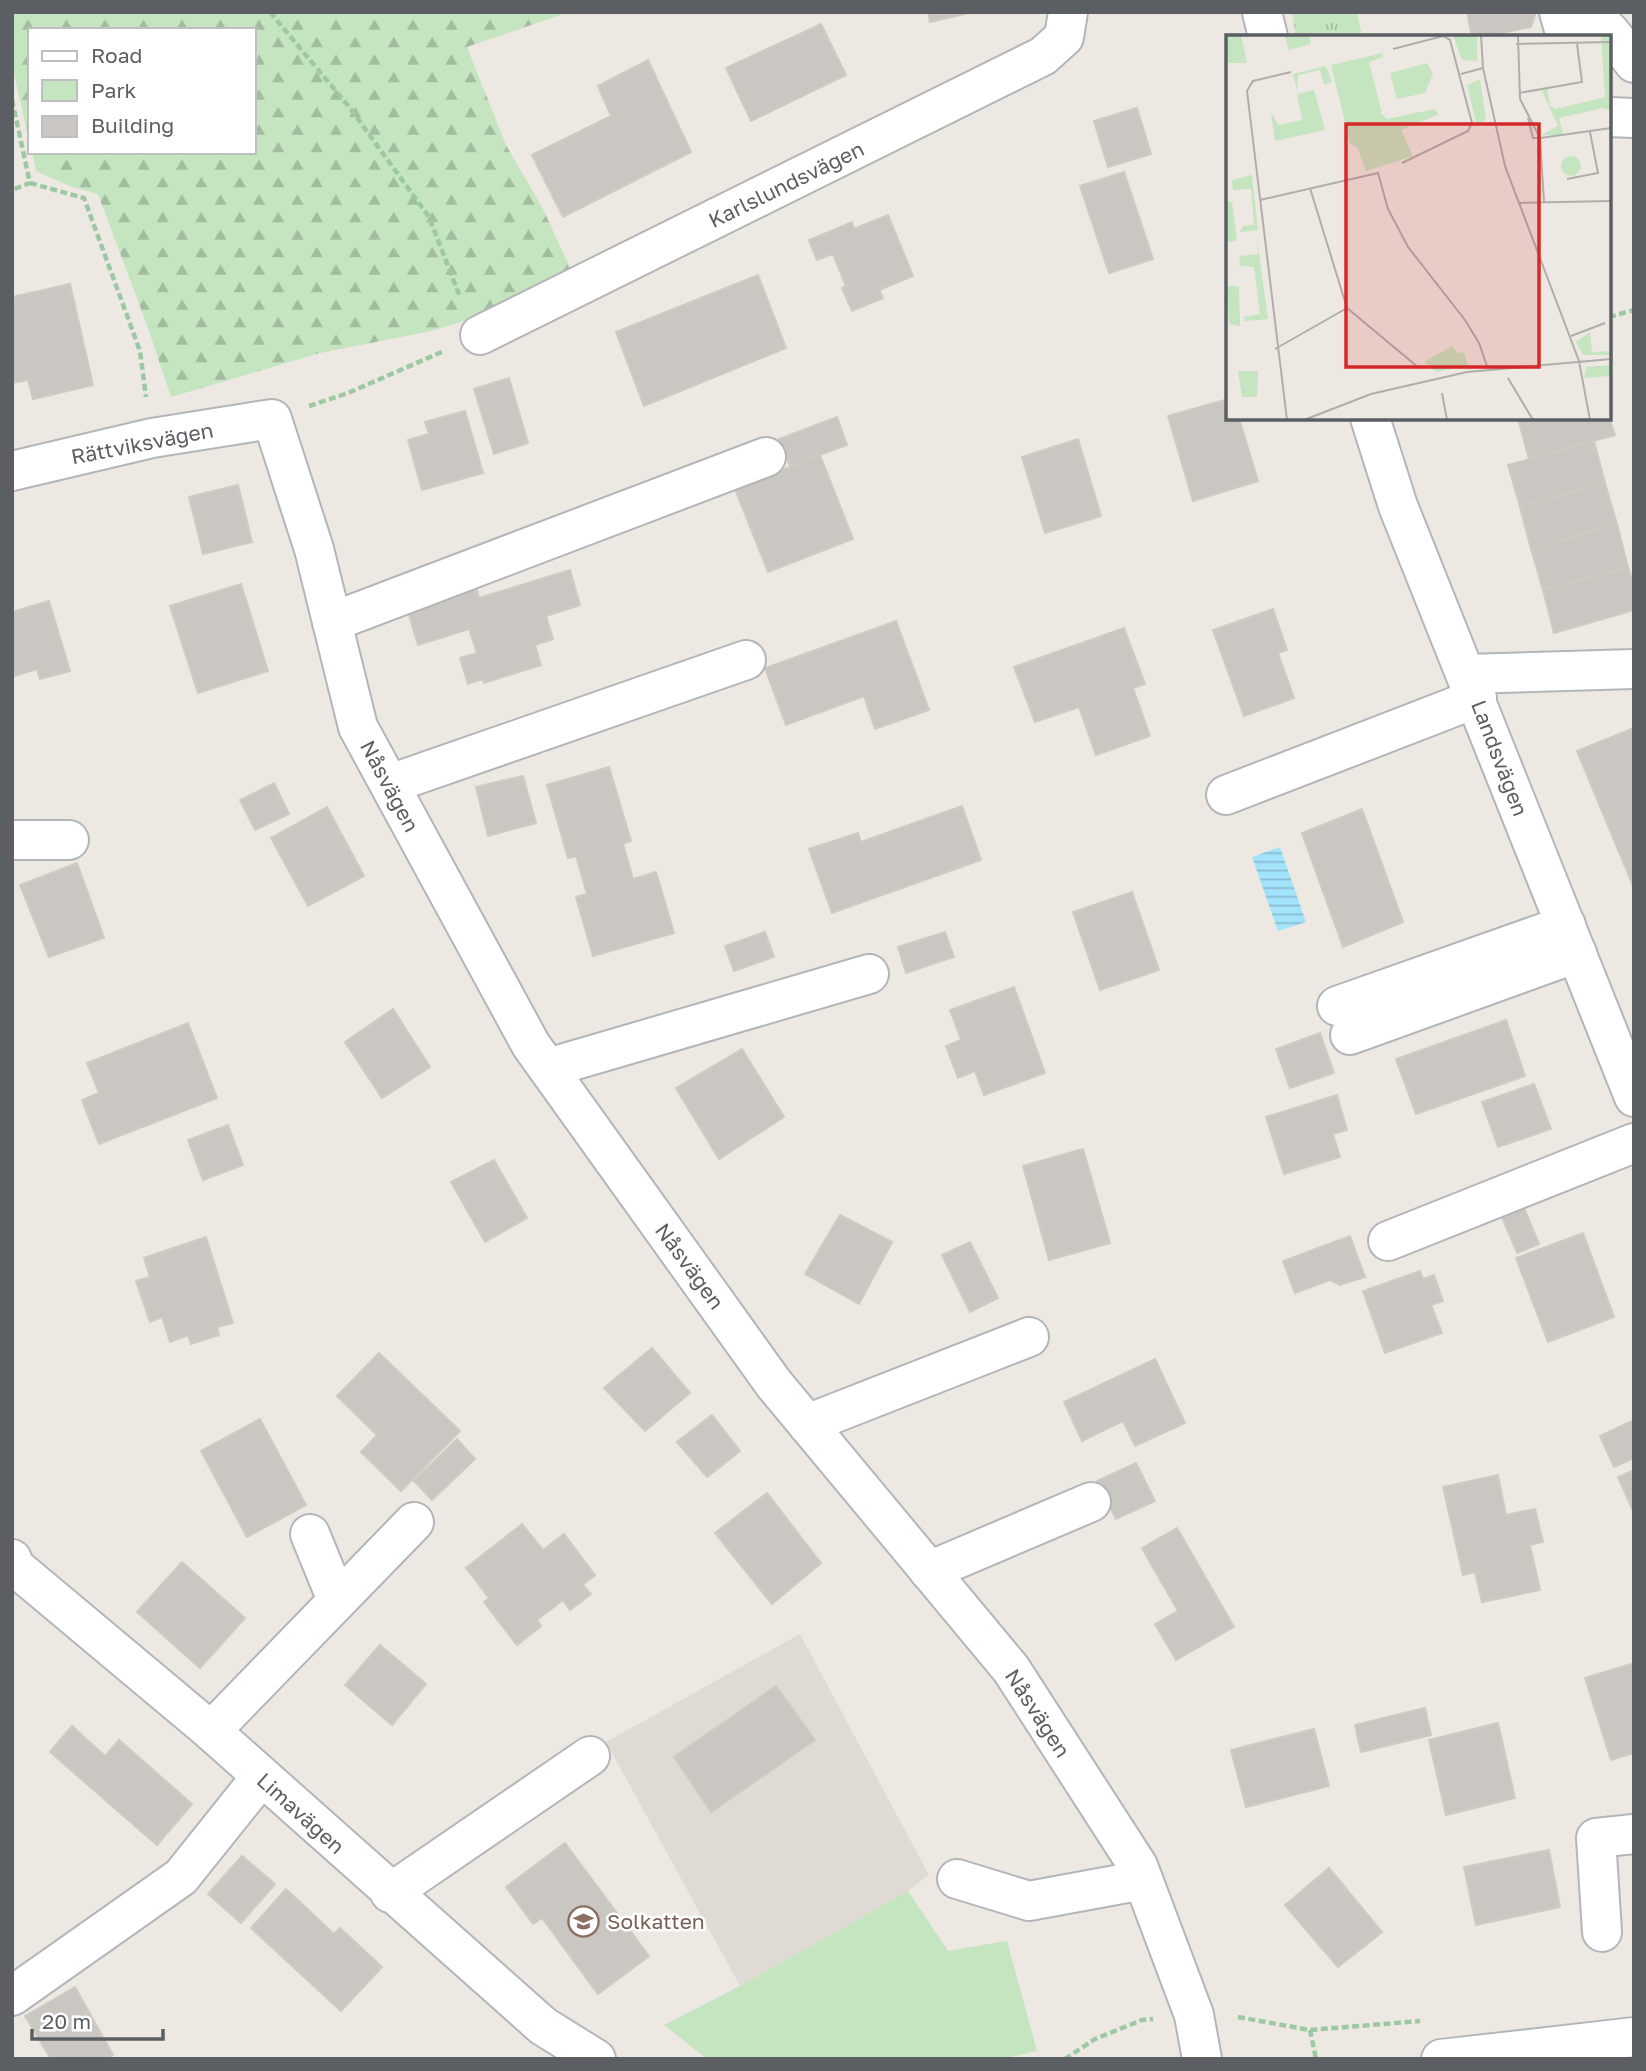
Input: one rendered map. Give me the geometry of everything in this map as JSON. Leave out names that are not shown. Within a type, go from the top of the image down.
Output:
[{"type":"street","name":"Karlslundsvägen","points":[[480,335],[1044,56],[1064,37],[1068,12]]},
{"type":"street","points":[[1262,12],[1268,35]]},
{"type":"street","points":[[1559,12],[1565,35]]},
{"type":"street","points":[[1590,12],[1634,62]]},
{"type":"street","points":[[1611,117],[1634,118]]},
{"type":"street","name":"Rättviksvägen","points":[[12,471],[152,438],[272,419]]},
{"type":"street","name":"Nåsvägen","points":[[272,419],[314,549],[358,727],[531,1045],[774,1384],[1011,1670],[1138,1866],[1194,2015],[1202,2059]]},
{"type":"street","name":"Landsvägen","points":[[1371,420],[1398,506],[1634,1097]]},
{"type":"street","points":[[332,622],[766,457]]},
{"type":"street","points":[[390,784],[746,660]]},
{"type":"street","points":[[1226,795],[1472,686],[1634,669]]},
{"type":"street","points":[[12,841],[69,840]]},
{"type":"street","points":[[1344,1020],[1572,939]]},
{"type":"street","points":[[548,1069],[869,974]]},
{"type":"street","points":[[1388,1241],[1634,1143]]},
{"type":"street","points":[[807,1424],[1029,1337]]},
{"type":"street","points":[[929,1571],[1091,1502]]},
{"type":"street","points":[[211,1731],[414,1522]]},
{"type":"street","points":[[310,1534],[337,1600]]},
{"type":"street","name":"Limavägen","points":[[13,1564],[211,1731],[390,1893],[543,2026],[596,2059]]},
{"type":"street","points":[[390,1893],[590,1756]]},
{"type":"street","points":[[12,1996],[181,1877],[261,1777]]},
{"type":"street","points":[[1602,1932],[1596,1838],[1634,1835]]},
{"type":"street","points":[[957,1879],[1029,1901],[1143,1880]]},
{"type":"street","points":[[1441,2059],[1634,2037]]},
{"type":"path","points":[[270,12],[349,108],[429,217],[461,300],[480,335],[348,393],[272,419]]},
{"type":"path","points":[[12,100],[30,184]]},
{"type":"path","points":[[12,190],[30,184],[84,198],[140,351],[152,438]]},
{"type":"path","points":[[1611,316],[1634,310]]},
{"type":"path","points":[[1065,2059],[1095,2039],[1142,2020],[1194,2015],[1245,2018],[1310,2030],[1432,2020]]},
{"type":"path","points":[[1310,2030],[1316,2059]]},
{"type":"shaded area","points":[[800,1634],[929,1875],[908,1891],[740,1986],[606,1742]]},
{"type":"green space","points":[[12,12],[569,12],[467,47],[506,145],[543,209],[571,270],[491,313],[431,331],[320,353],[171,397],[98,194],[70,186],[36,171],[32,154],[256,154],[256,28],[28,28],[28,135],[12,66]]},
{"type":"green space","points":[[1292,12],[1357,12],[1362,35],[1296,35]]},
{"type":"green space","points":[[908,1891],[948,1951],[1007,1941],[1037,2051],[1001,2059],[707,2059],[664,2025],[740,1986]]},
{"type":"water","points":[[1280,847],[1306,922],[1278,931],[1252,857]]},
{"type":"building","points":[[928,12],[973,12],[930,22]]},
{"type":"building","points":[[1467,12],[1536,12],[1531,27],[1493,35],[1472,35]]},
{"type":"building","points":[[821,24],[846,75],[751,121],[726,68]]},
{"type":"building","points":[[648,60],[691,152],[563,217],[532,155],[611,116],[598,86]]},
{"type":"building","points":[[1137,108],[1151,154],[1108,167],[1094,121]]},
{"type":"building","points":[[1124,172],[1153,259],[1109,273],[1080,186]]},
{"type":"building","points":[[888,215],[913,276],[879,290],[883,298],[852,311],[842,288],[846,286],[833,254],[817,260],[809,240],[852,222],[854,229]]},
{"type":"building","points":[[758,275],[786,348],[644,406],[616,332]]},
{"type":"building","points":[[70,284],[93,385],[33,399],[28,380],[12,383],[12,297]]},
{"type":"building","points":[[509,378],[528,443],[494,454],[474,389]]},
{"type":"building","points":[[1226,400],[1226,420],[1240,420],[1258,481],[1193,501],[1168,416]]},
{"type":"building","points":[[465,411],[483,473],[422,490],[408,440],[429,434],[425,422]]},
{"type":"building","points":[[837,417],[847,445],[790,466],[779,439]]},
{"type":"building","points":[[1519,420],[1610,420],[1615,435],[1529,459]]},
{"type":"building","points":[[1078,439],[1101,516],[1045,533],[1022,457]]},
{"type":"building","points":[[1594,441],[1605,483],[1520,507],[1508,465]]},
{"type":"building","points":[[820,455],[853,539],[768,572],[735,489]]},
{"type":"building","points":[[1605,483],[1617,524],[1531,549],[1520,507]]},
{"type":"building","points":[[238,485],[252,542],[203,554],[189,497]]},
{"type":"building","points":[[1617,524],[1628,567],[1543,590],[1531,549]]},
{"type":"building","points":[[1628,567],[1634,586],[1634,610],[1554,633],[1543,590]]},
{"type":"building","points":[[570,570],[580,605],[546,616],[553,639],[535,645],[541,665],[484,683],[483,679],[468,684],[460,658],[477,653],[469,629],[418,645],[407,608],[476,587],[479,598]]},
{"type":"building","points":[[241,584],[268,671],[198,693],[170,606]]},
{"type":"building","points":[[49,601],[70,671],[40,679],[37,669],[12,677],[12,612]]},
{"type":"building","points":[[1273,609],[1287,650],[1278,653],[1294,698],[1244,716],[1213,630]]},
{"type":"building","points":[[896,621],[929,710],[875,729],[864,696],[786,725],[765,668]]},
{"type":"building","points":[[1124,628],[1145,684],[1133,688],[1150,736],[1096,755],[1079,707],[1035,722],[1014,667]]},
{"type":"building","points":[[1634,728],[1634,888],[1577,751]]},
{"type":"building","points":[[609,767],[631,841],[623,844],[633,879],[656,872],[674,933],[593,956],[576,897],[587,894],[576,856],[568,858],[547,785]]},
{"type":"building","points":[[523,776],[536,823],[488,836],[476,787]]},
{"type":"building","points":[[274,783],[289,814],[255,830],[240,800]]},
{"type":"building","points":[[962,806],[981,860],[832,913],[809,849],[858,833],[861,842]]},
{"type":"building","points":[[327,807],[364,876],[308,906],[271,838]]},
{"type":"building","points":[[1362,809],[1403,922],[1343,947],[1302,833]]},
{"type":"building","points":[[77,863],[104,938],[49,957],[20,885]]},
{"type":"building","points":[[1132,892],[1159,970],[1100,990],[1073,912]]},
{"type":"building","points":[[765,932],[774,957],[734,971],[725,946]]},
{"type":"building","points":[[945,932],[954,957],[906,973],[898,947]]},
{"type":"building","points":[[1014,987],[1045,1073],[984,1095],[975,1071],[958,1078],[946,1046],[961,1040],[950,1010]]},
{"type":"building","points":[[393,1009],[430,1067],[382,1098],[345,1042]]},
{"type":"building","points":[[1506,1020],[1525,1076],[1416,1114],[1396,1059]]},
{"type":"building","points":[[188,1023],[217,1098],[99,1144],[82,1100],[99,1093],[87,1063]]},
{"type":"building","points":[[1320,1033],[1334,1073],[1290,1088],[1276,1049]]},
{"type":"building","points":[[742,1049],[784,1117],[719,1159],[676,1088]]},
{"type":"building","points":[[1534,1084],[1551,1129],[1498,1147],[1482,1102]]},
{"type":"building","points":[[1337,1095],[1347,1130],[1333,1134],[1340,1157],[1284,1174],[1266,1117]]},
{"type":"building","points":[[228,1125],[243,1165],[203,1180],[188,1140]]},
{"type":"building","points":[[1083,1149],[1110,1243],[1049,1260],[1023,1166]]},
{"type":"building","points":[[494,1160],[527,1218],[485,1242],[451,1182]]},
{"type":"building","points":[[1524,1208],[1539,1244],[1517,1253],[1502,1217]]},
{"type":"building","points":[[840,1215],[892,1242],[859,1304],[805,1274]]},
{"type":"building","points":[[1583,1233],[1614,1317],[1548,1342],[1516,1258]]},
{"type":"building","points":[[1350,1236],[1365,1277],[1340,1285],[1330,1280],[1295,1293],[1283,1261]]},
{"type":"building","points":[[206,1237],[233,1323],[217,1327],[219,1335],[191,1344],[188,1335],[170,1342],[162,1317],[150,1322],[136,1281],[150,1277],[144,1258]]},
{"type":"building","points":[[970,1242],[998,1298],[970,1312],[942,1255]]},
{"type":"building","points":[[1420,1271],[1423,1279],[1434,1275],[1443,1301],[1431,1305],[1442,1333],[1385,1353],[1363,1291]]},
{"type":"building","points":[[652,1348],[690,1393],[645,1431],[604,1388]]},
{"type":"building","points":[[379,1353],[460,1431],[401,1491],[361,1452],[377,1435],[337,1396]]},
{"type":"building","points":[[1155,1359],[1185,1423],[1135,1446],[1123,1421],[1082,1441],[1064,1402]]},
{"type":"building","points":[[712,1415],[740,1451],[707,1477],[677,1442]]},
{"type":"building","points":[[260,1419],[306,1505],[247,1537],[201,1451]]},
{"type":"building","points":[[1634,1420],[1634,1458],[1614,1467],[1600,1436]]},
{"type":"building","points":[[457,1439],[475,1459],[432,1500],[414,1481]]},
{"type":"building","points":[[1136,1463],[1155,1501],[1116,1519],[1097,1481]]},
{"type":"building","points":[[1634,1470],[1634,1513],[1618,1477]]},
{"type":"building","points":[[1498,1475],[1506,1515],[1535,1509],[1543,1542],[1530,1545],[1540,1590],[1482,1602],[1475,1572],[1463,1575],[1443,1487]]},
{"type":"building","points":[[767,1493],[821,1563],[772,1604],[715,1533]]},
{"type":"building","points":[[522,1524],[543,1550],[564,1534],[595,1575],[583,1585],[591,1594],[570,1610],[563,1600],[537,1620],[541,1626],[517,1645],[484,1602],[489,1598],[466,1568]]},
{"type":"building","points":[[1177,1528],[1234,1627],[1176,1660],[1155,1624],[1178,1611],[1142,1548]]},
{"type":"building","points":[[182,1562],[245,1618],[200,1668],[137,1612]]},
{"type":"building","points":[[380,1645],[426,1684],[392,1725],[345,1685]]},
{"type":"building","points":[[1634,1663],[1634,1753],[1611,1760],[1585,1678]]},
{"type":"building","points":[[776,1686],[815,1740],[711,1812],[674,1757]]},
{"type":"building","points":[[1425,1708],[1431,1735],[1361,1752],[1355,1725]]},
{"type":"building","points":[[1498,1723],[1515,1798],[1446,1815],[1429,1740]]},
{"type":"building","points":[[72,1726],[105,1756],[119,1740],[192,1804],[157,1845],[50,1752]]},
{"type":"building","points":[[1314,1729],[1329,1786],[1246,1807],[1231,1750]]},
{"type":"building","name":"Solkatten","points":[[565,1843],[649,1956],[598,1994],[542,1918],[533,1924],[506,1887]]},
{"type":"building","points":[[1549,1850],[1560,1907],[1476,1925],[1464,1867]]},
{"type":"building","points":[[242,1856],[275,1884],[241,1923],[208,1894]]},
{"type":"building","points":[[1329,1868],[1382,1932],[1338,1967],[1285,1905]]},
{"type":"building","points":[[286,1889],[334,1934],[340,1928],[382,1967],[341,2011],[251,1928]]},
{"type":"building","points":[[75,1987],[113,2055],[107,2059],[51,2059],[25,2016]]},
{"type":"place","name":"Solkatten","points":[[584,1921]]}]
